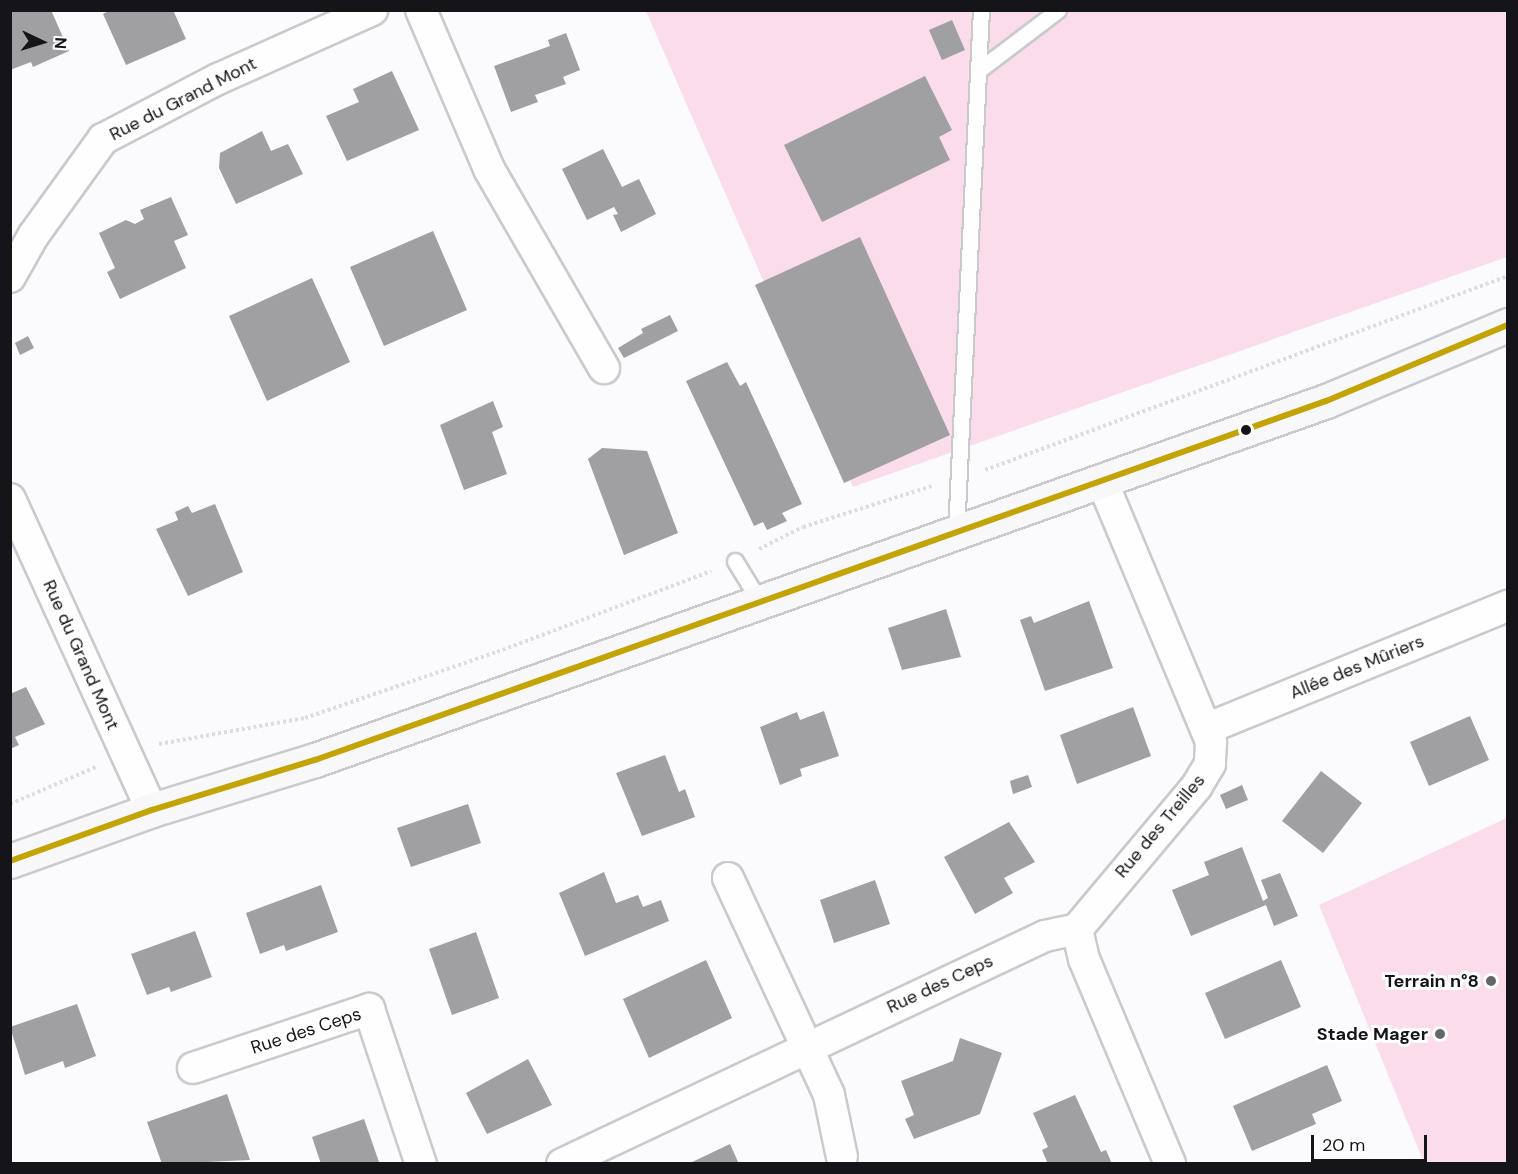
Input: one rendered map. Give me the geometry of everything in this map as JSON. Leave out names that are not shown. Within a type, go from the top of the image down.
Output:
[{"type":"main road","points":[[10,861],[152,810],[315,760],[1102,481],[1326,400],[1508,325]]},
{"type":"street","name":"Rue du Grand Mont","points":[[10,278],[22,232],[103,139],[218,79],[372,10]]},
{"type":"street","points":[[421,10],[489,170],[604,368]]},
{"type":"street","name":"Rue des Treilles","points":[[1077,929],[1197,786],[1210,764],[1211,742],[1102,481]]},
{"type":"street","name":"Rue du Grand Mont","points":[[10,499],[152,810]]},
{"type":"street","name":"Allée des Mûriers","points":[[1206,729],[1508,606]]},
{"type":"street","points":[[729,878],[829,1095],[842,1157]]},
{"type":"street","points":[[1077,929],[1084,959],[1170,1164]]},
{"type":"street","name":"Rue des Ceps","points":[[562,1164],[805,1046],[1046,936],[1077,929]]},
{"type":"street","name":"Rue des Ceps","points":[[193,1068],[369,1009],[421,1164]]},
{"type":"lane","points":[[956,532],[981,10]]},
{"type":"lane","points":[[979,70],[1058,10]]},
{"type":"lane","points":[[735,561],[760,602]]},
{"type":"shaded area","points":[[646,11],[1507,11],[1507,257],[853,487]]},
{"type":"shaded area","name":"Stade Mager","points":[[1507,818],[1507,1163],[1424,1163],[1319,905]]},
{"type":"building","points":[[10,10],[51,10],[69,51],[33,67],[31,62],[10,70]]},
{"type":"building","points":[[110,10],[173,10],[186,39],[126,65],[103,14]]},
{"type":"building","points":[[952,20],[965,50],[942,60],[929,30]]},
{"type":"building","points":[[566,33],[580,70],[563,77],[566,84],[535,95],[538,102],[511,112],[494,66],[550,46],[548,40]]},
{"type":"building","points":[[392,71],[419,130],[347,161],[326,116],[359,102],[353,89]]},
{"type":"building","points":[[925,76],[952,130],[939,137],[950,160],[822,222],[784,145]]},
{"type":"building","points":[[262,131],[271,151],[288,144],[303,174],[236,204],[219,168],[220,153]]},
{"type":"building","points":[[603,149],[622,187],[639,179],[656,214],[621,232],[613,215],[618,214],[614,207],[587,220],[562,169]]},
{"type":"building","points":[[171,197],[188,235],[174,241],[186,268],[120,299],[107,272],[115,268],[99,233],[126,220],[135,224],[144,219],[140,210]]},
{"type":"building","points":[[433,231],[467,310],[384,346],[350,267]]},
{"type":"building","points":[[860,237],[950,435],[844,483],[755,285]]},
{"type":"building","points":[[312,278],[350,362],[267,401],[229,316]]},
{"type":"building","points":[[670,315],[678,331],[624,358],[618,348],[643,333],[641,329]]},
{"type":"building","points":[[28,336],[34,348],[20,355],[15,343]]},
{"type":"building","points":[[727,362],[740,386],[746,382],[802,504],[782,513],[787,521],[767,530],[763,522],[754,526],[686,381]]},
{"type":"building","points":[[493,401],[503,427],[492,432],[507,474],[464,490],[440,425]]},
{"type":"building","points":[[602,448],[647,451],[678,533],[624,555],[588,459]]},
{"type":"building","points":[[215,504],[243,572],[188,596],[156,529],[178,520],[175,512],[188,506],[192,513]]},
{"type":"building","points":[[1089,601],[1113,668],[1045,691],[1020,620],[1031,616],[1034,623]]},
{"type":"building","points":[[946,609],[961,657],[902,670],[888,628]]},
{"type":"building","points":[[26,687],[45,724],[15,737],[19,745],[10,749],[10,694]]},
{"type":"building","points":[[1133,707],[1151,756],[1077,784],[1060,735]]},
{"type":"building","points":[[824,711],[839,756],[800,769],[802,776],[780,785],[760,727],[797,712],[800,720]]},
{"type":"building","points":[[1470,716],[1489,760],[1429,786],[1410,742]]},
{"type":"building","points":[[665,755],[679,792],[685,789],[695,817],[642,836],[616,773]]},
{"type":"building","points":[[1321,771],[1362,803],[1323,853],[1282,821]]},
{"type":"building","points":[[1028,775],[1032,787],[1013,794],[1010,781]]},
{"type":"building","points":[[1242,785],[1248,800],[1226,809],[1220,795]]},
{"type":"building","points":[[468,804],[481,843],[411,867],[397,828]]},
{"type":"building","points":[[1009,822],[1035,862],[1004,878],[1013,893],[975,914],[944,857]]},
{"type":"building","points":[[1242,847],[1263,901],[1268,898],[1261,880],[1280,873],[1298,916],[1274,926],[1266,905],[1191,936],[1172,890],[1209,875],[1204,862]]},
{"type":"building","points":[[604,872],[616,903],[638,895],[643,907],[661,900],[669,921],[585,956],[559,893]]},
{"type":"building","points":[[875,880],[890,924],[834,943],[820,900]]},
{"type":"building","points":[[321,885],[338,932],[286,951],[284,945],[260,954],[246,913]]},
{"type":"building","points":[[195,931],[212,977],[171,992],[169,987],[147,995],[131,954]]},
{"type":"building","points":[[476,932],[499,998],[452,1015],[429,949]]},
{"type":"building","points":[[706,960],[732,1018],[649,1058],[623,999]]},
{"type":"building","points":[[1281,960],[1301,1007],[1225,1039],[1205,993]]},
{"type":"building","points":[[77,1004],[96,1056],[65,1068],[63,1061],[25,1075],[10,1027]]},
{"type":"building","points":[[960,1038],[1002,1053],[980,1114],[914,1139],[905,1119],[914,1115],[901,1081],[953,1061]]},
{"type":"building","points":[[528,1059],[552,1105],[487,1134],[466,1093]]},
{"type":"building","points":[[1327,1065],[1342,1101],[1312,1114],[1316,1124],[1252,1151],[1233,1106]]},
{"type":"building","points":[[227,1094],[250,1160],[162,1164],[147,1122]]},
{"type":"building","points":[[1075,1095],[1101,1152],[1106,1150],[1112,1164],[1048,1164],[1042,1150],[1048,1147],[1033,1113]]},
{"type":"building","points":[[364,1119],[379,1162],[321,1164],[312,1137]]},
{"type":"building","points":[[730,1144],[739,1164],[688,1164]]},
{"type":"transit line","points":[[10,861],[152,810],[315,760],[1326,401],[1508,325]]},
{"type":"place","name":"Terrain n°8","points":[[1491,981]]},
{"type":"place","name":"Stade Mager","points":[[1440,1034]]}]
